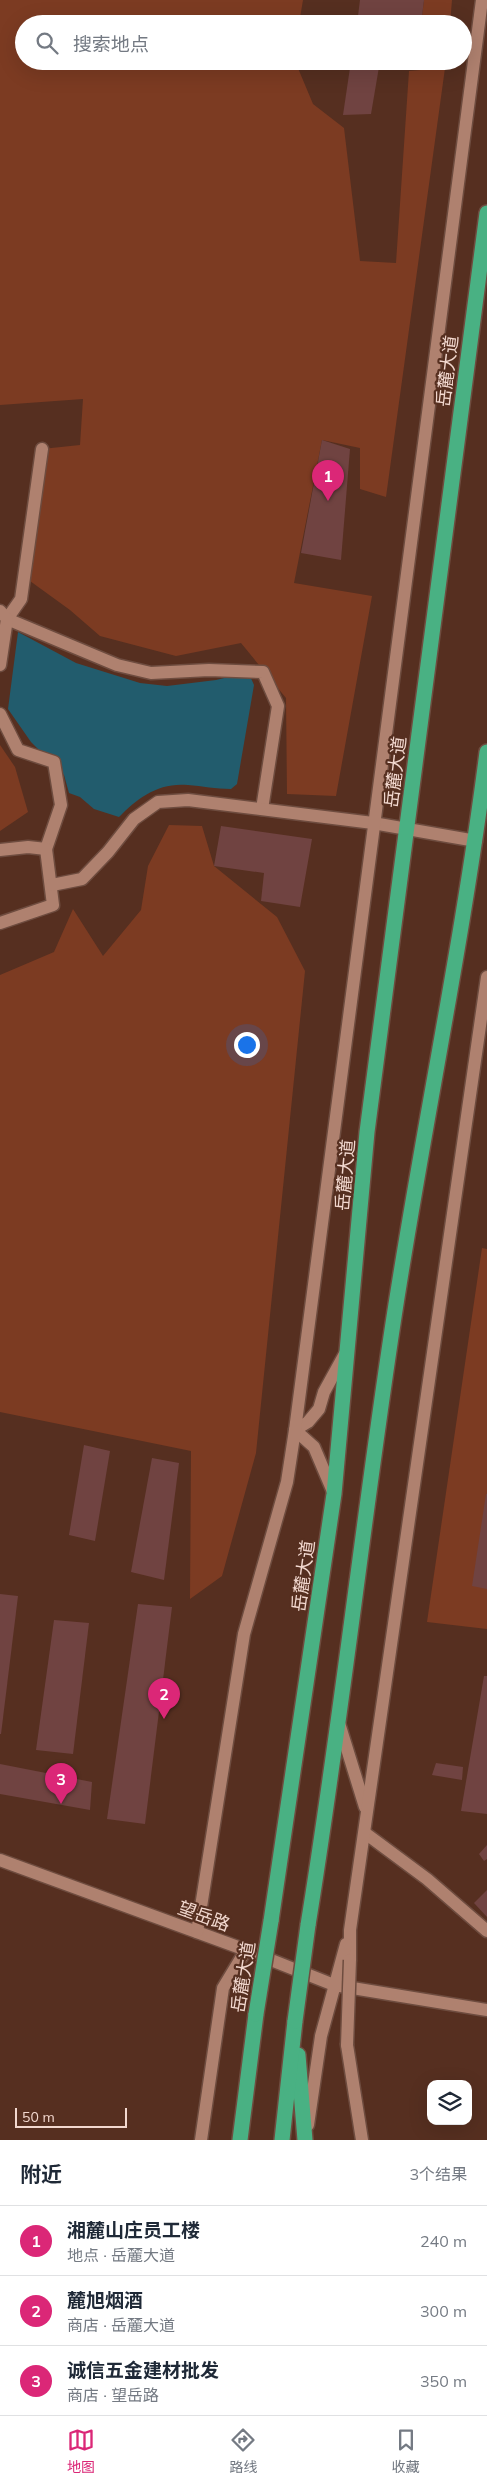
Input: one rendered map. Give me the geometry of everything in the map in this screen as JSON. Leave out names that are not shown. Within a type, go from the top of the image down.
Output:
[{"type":"highway","name":"岳麓大道","points":[[240,2140],[256,2014],[334,1494],[349,1348],[367,1132],[487,213]]},
{"type":"highway","points":[[282,2140],[295,2022],[339,1723],[374,1442],[411,1206],[476,842],[487,752]]},
{"type":"highway","points":[[295,2022],[305,2140]]},
{"type":"street","points":[[197,1932],[244,1634],[287,1482],[482,0]]},
{"type":"street","points":[[0,665],[4,615],[21,599],[42,449]]},
{"type":"street","points":[[4,615],[117,665],[151,673],[208,670],[263,672],[278,706],[262,809]]},
{"type":"street","points":[[0,714],[18,750],[54,762],[61,805],[46,849],[53,905],[0,923]]},
{"type":"street","points":[[52,885],[82,879],[108,852],[134,819],[158,802],[188,800],[262,809],[373,823],[476,842]]},
{"type":"street","points":[[0,850],[28,847],[46,849]]},
{"type":"street","points":[[305,2140],[321,2036],[350,1930],[487,977]]},
{"type":"street","points":[[294,1430],[308,1422],[320,1409],[324,1392],[349,1348]]},
{"type":"street","points":[[294,1430],[314,1447],[334,1494]]},
{"type":"street","points":[[339,1723],[367,1811]]},
{"type":"street","points":[[365,1833],[427,1879],[487,1931]]},
{"type":"street","name":"望岳路","points":[[0,1860],[246,1950],[334,1985],[487,2010]]},
{"type":"street","points":[[350,1930],[347,2045],[362,2140]]},
{"type":"street","points":[[201,2140],[223,1988],[246,1950]]},
{"type":"shaded area","points":[[0,0],[303,0],[300,15],[15,15],[15,70],[299,70],[313,104],[344,128],[360,261],[396,263],[409,71],[445,70],[386,497],[360,489],[360,448],[322,440],[294,583],[372,596],[336,796],[287,794],[286,698],[241,643],[176,656],[100,636],[70,610],[30,581],[42,449],[80,445],[83,399],[0,405]]},
{"type":"shaded area","points":[[424,0],[452,0],[451,15],[422,15]]},
{"type":"shaded area","points":[[0,745],[15,767],[28,812],[0,831]]},
{"type":"shaded area","points":[[169,825],[202,826],[214,866],[277,917],[305,971],[256,1453],[222,1576],[190,1599],[191,1451],[0,1412],[0,975],[54,952],[73,909],[103,956],[141,910],[148,866]]},
{"type":"shaded area","points":[[482,1248],[487,1249],[487,1629],[427,1622]]},
{"type":"water","points":[[18,632],[76,663],[140,683],[167,686],[216,680],[245,673],[250,676],[254,685],[237,784],[231,789],[188,785],[168,786],[141,798],[119,817],[94,809],[80,797],[69,793],[64,775],[31,742],[8,709]]},
{"type":"building","points":[[360,0],[424,0],[422,15],[358,15]]},
{"type":"building","points":[[350,70],[378,70],[371,114],[343,115]]},
{"type":"building","points":[[322,440],[350,449],[341,560],[301,553]]},
{"type":"building","points":[[221,826],[312,839],[300,907],[261,901],[264,873],[214,866]]},
{"type":"building","points":[[84,1445],[110,1451],[95,1541],[69,1535]]},
{"type":"building","points":[[152,1458],[179,1463],[164,1580],[131,1572]]},
{"type":"building","points":[[487,1494],[487,1589],[472,1586]]},
{"type":"building","points":[[0,1594],[18,1596],[1,1734],[0,1734]]},
{"type":"building","points":[[138,1604],[172,1607],[145,1824],[107,1819]]},
{"type":"building","points":[[54,1620],[89,1623],[73,1754],[36,1750]]},
{"type":"building","points":[[484,1676],[487,1676],[487,1814],[461,1811]]},
{"type":"building","points":[[436,1763],[463,1767],[462,1780],[432,1775]]},
{"type":"building","points":[[0,1764],[92,1782],[90,1810],[0,1794]]},
{"type":"building","points":[[487,1845],[487,1859],[484,1861],[479,1854]]},
{"type":"building","points":[[487,1890],[487,1917],[474,1903]]},
{"type":"place","name":"湘麓山庄员工楼","points":[[328,501]]},
{"type":"place","name":"麓旭烟酒","points":[[164,1719]]},
{"type":"place","name":"诚信五金建材批发","points":[[61,1804]]}]
